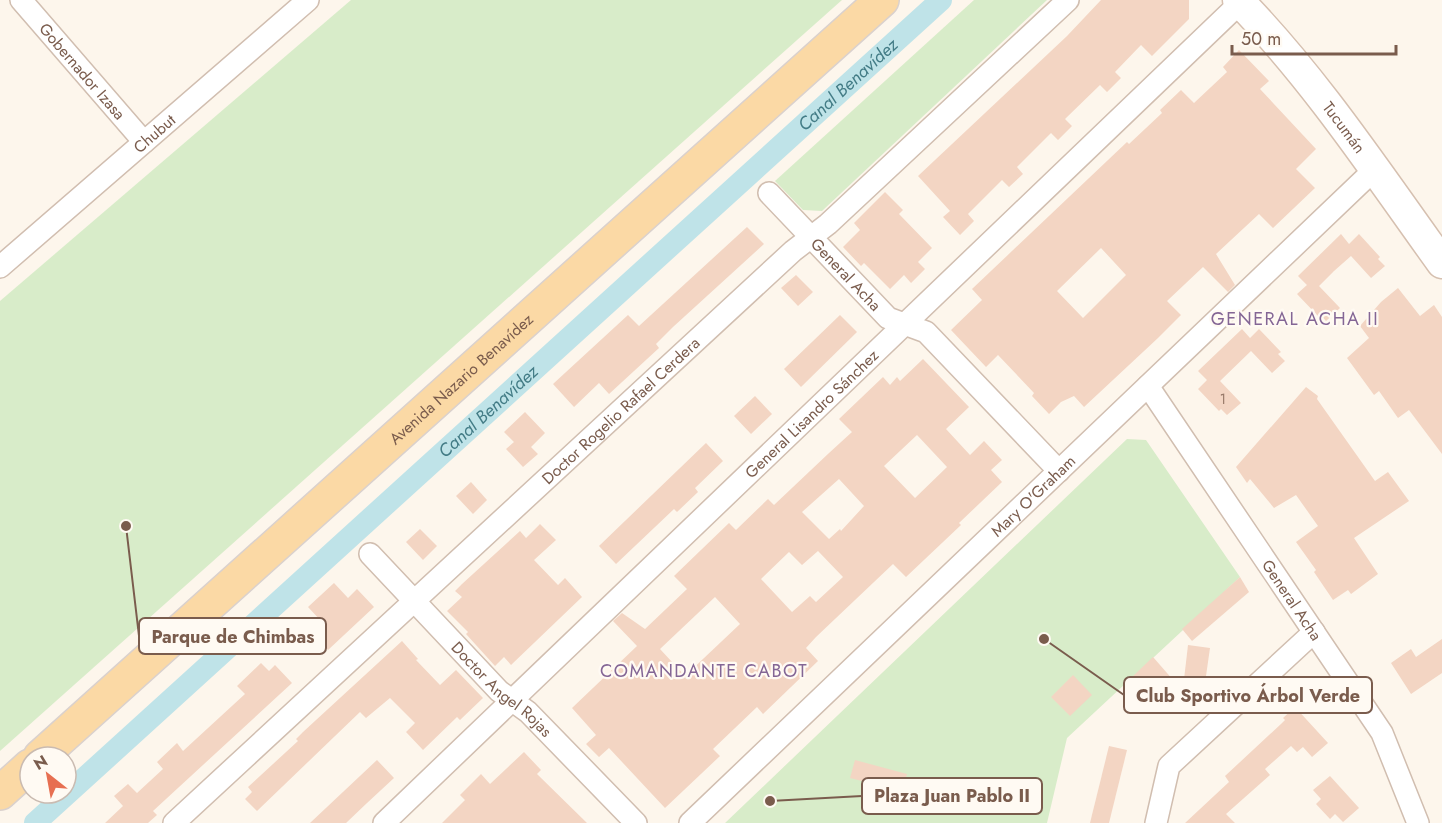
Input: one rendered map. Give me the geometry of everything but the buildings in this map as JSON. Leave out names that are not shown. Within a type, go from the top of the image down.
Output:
[{"type":"main road","name":"Avenida Nazario Benavídez","points":[[53,745],[882,0]]},
{"type":"main road","points":[[0,793],[18,777]]},
{"type":"street","name":"Gobernador Izasa","points":[[21,0],[144,142]]},
{"type":"street","name":"Chubut","points":[[0,267],[308,0]]},
{"type":"street","name":"Doctor Rogelio Rafael Cerdera","points":[[174,823],[784,259],[828,224],[1068,0]]},
{"type":"street","name":"Tucumán","points":[[1240,1],[1304,74],[1442,263]]},
{"type":"street","name":"General Lisandro Sánchez","points":[[384,823],[1240,1]]},
{"type":"street","name":"Mary O'Graham","points":[[690,823],[1375,169]]},
{"type":"street","name":"General Acha","points":[[769,193],[888,318],[926,333],[1059,471]]},
{"type":"street","name":"General Acha","points":[[1148,386],[1382,733],[1418,823]]},
{"type":"street","name":"Doctor Angel Rojas","points":[[370,555],[499,691],[528,712],[636,823]]},
{"type":"street","points":[[1156,823],[1169,766],[1314,632]]},
{"type":"green space","points":[[351,0],[842,0],[0,751],[0,301]]},
{"type":"green space","points":[[974,0],[1047,0],[822,211],[803,210],[775,181]]},
{"type":"green space","points":[[1127,439],[1146,440],[1240,577],[1067,738],[1047,823],[725,823]]},
{"type":"waterway","name":"Canal Benavídez","points":[[35,823],[941,0]]},
{"type":"place","name":"Parque de Chimbas","points":[[126,526]]},
{"type":"place","name":"Club Sportivo Árbol Verde","points":[[1044,639]]},
{"type":"place","name":"Plaza Juan Pablo II","points":[[770,801]]},
{"type":"district","name":"GENERAL ACHA II","points":[[1295,319]]},
{"type":"district","name":"COMANDANTE CABOT","points":[[704,671]]}]
